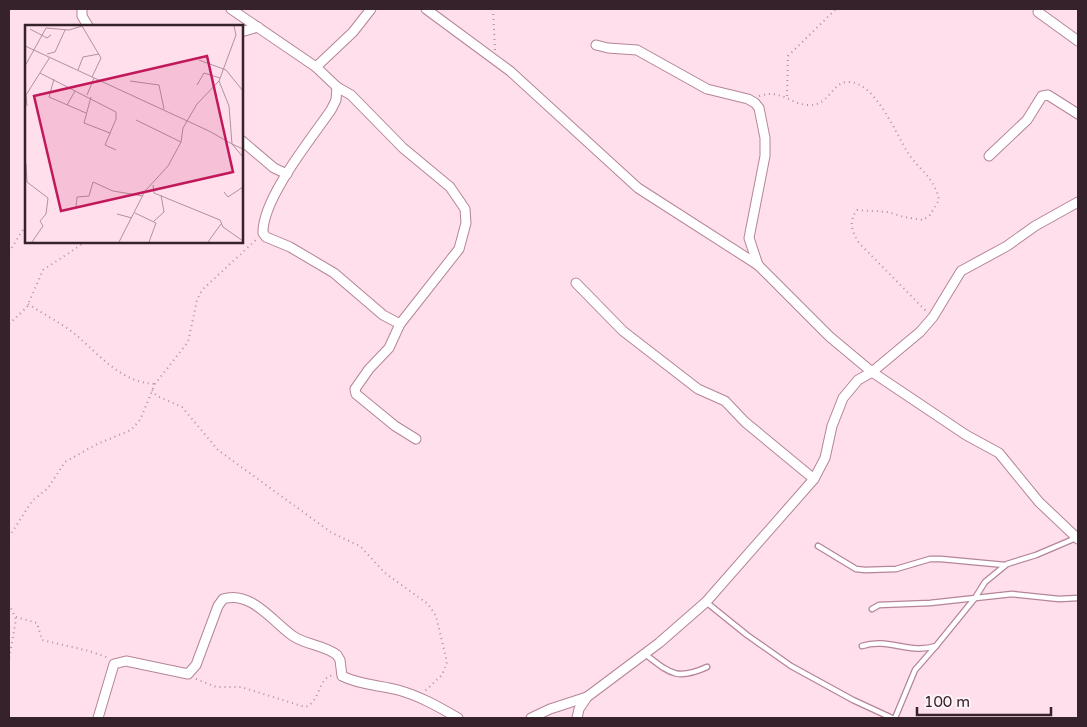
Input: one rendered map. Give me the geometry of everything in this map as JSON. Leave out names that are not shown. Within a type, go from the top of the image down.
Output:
[{"type":"street","points":[[82,9],[82,16],[87,25]]},
{"type":"street","points":[[231,9],[316,67],[337,86],[351,95],[403,148],[450,187],[465,209],[466,223],[459,249],[400,324],[390,348],[369,369],[355,390],[362,399],[395,426],[416,438]]},
{"type":"street","points":[[316,67],[353,32],[371,9]]},
{"type":"street","points":[[426,9],[500,64],[638,188],[758,265],[830,337],[872,372],[966,435],[1000,453],[1039,502],[1077,538]]},
{"type":"street","points":[[1038,12],[1078,41]]},
{"type":"street","points":[[242,32],[258,28]]},
{"type":"street","points":[[596,45],[608,48],[637,50],[707,89],[748,99],[759,108],[766,138],[762,172],[749,238],[758,265]]},
{"type":"street","points":[[337,86],[336,100],[331,110],[287,174],[264,214],[263,233],[266,237],[290,247],[334,273],[383,314],[400,324]]},
{"type":"street","points":[[989,156],[1027,120],[1042,96],[1048,95],[1078,114]]},
{"type":"street","points":[[242,141],[274,168],[287,174]]},
{"type":"street","points":[[531,718],[550,709],[587,697],[645,654],[706,602],[788,506],[814,479],[825,458],[832,426],[843,398],[858,380],[872,372],[920,332],[933,317],[961,271],[1008,246],[1035,226],[1078,202]]},
{"type":"street","points":[[576,283],[623,331],[698,389],[725,402],[814,479]]},
{"type":"street","points":[[98,718],[114,664],[120,661],[148,664],[188,674],[196,665],[218,606],[223,599],[235,596],[250,602],[293,636],[331,650],[340,660],[342,676],[355,682],[384,687],[417,697],[458,718]]},
{"type":"street","points":[[577,718],[579,709],[587,697]]},
{"type":"lane","points":[[706,602],[747,635],[791,666],[894,718],[915,670],[976,598],[985,582],[1005,565],[1077,538]]},
{"type":"lane","points":[[818,546],[856,569],[865,570],[896,569],[941,559],[1005,565]]},
{"type":"lane","points":[[872,609],[879,605],[930,603],[1012,594],[1059,599],[1078,598]]},
{"type":"lane","points":[[862,646],[879,642],[915,650],[936,646]]},
{"type":"lane","points":[[645,654],[681,676],[689,675],[707,666]]},
{"type":"path","points":[[493,9],[494,39],[500,64]]},
{"type":"path","points":[[787,97],[788,56],[836,9]]},
{"type":"path","points":[[748,99],[770,93],[808,105],[828,99],[840,83],[848,82],[862,86],[884,110],[909,154],[928,174],[938,190],[939,200],[930,215],[922,220],[888,212],[857,210],[851,224],[852,233],[858,244],[912,299],[933,317]]},
{"type":"path","points":[[9,252],[25,228]]},
{"type":"path","points":[[9,537],[32,501],[48,488],[65,462],[97,444],[131,430],[140,420],[155,384],[188,342],[197,300],[202,290],[244,254],[263,233]]},
{"type":"path","points":[[9,324],[28,304],[43,270],[85,242]]},
{"type":"path","points":[[28,304],[73,333],[123,376],[140,383],[155,384]]},
{"type":"path","points":[[152,390],[157,396],[182,407],[218,450],[332,533],[360,546],[385,573],[428,604],[436,616],[447,662],[440,678],[417,697]]},
{"type":"path","points":[[9,604],[16,617],[16,630],[9,660]]},
{"type":"path","points":[[16,617],[37,623],[42,640],[90,650],[120,661]]},
{"type":"path","points":[[188,674],[216,687],[241,687],[304,706],[313,701],[324,680],[329,676],[342,676]]}]
